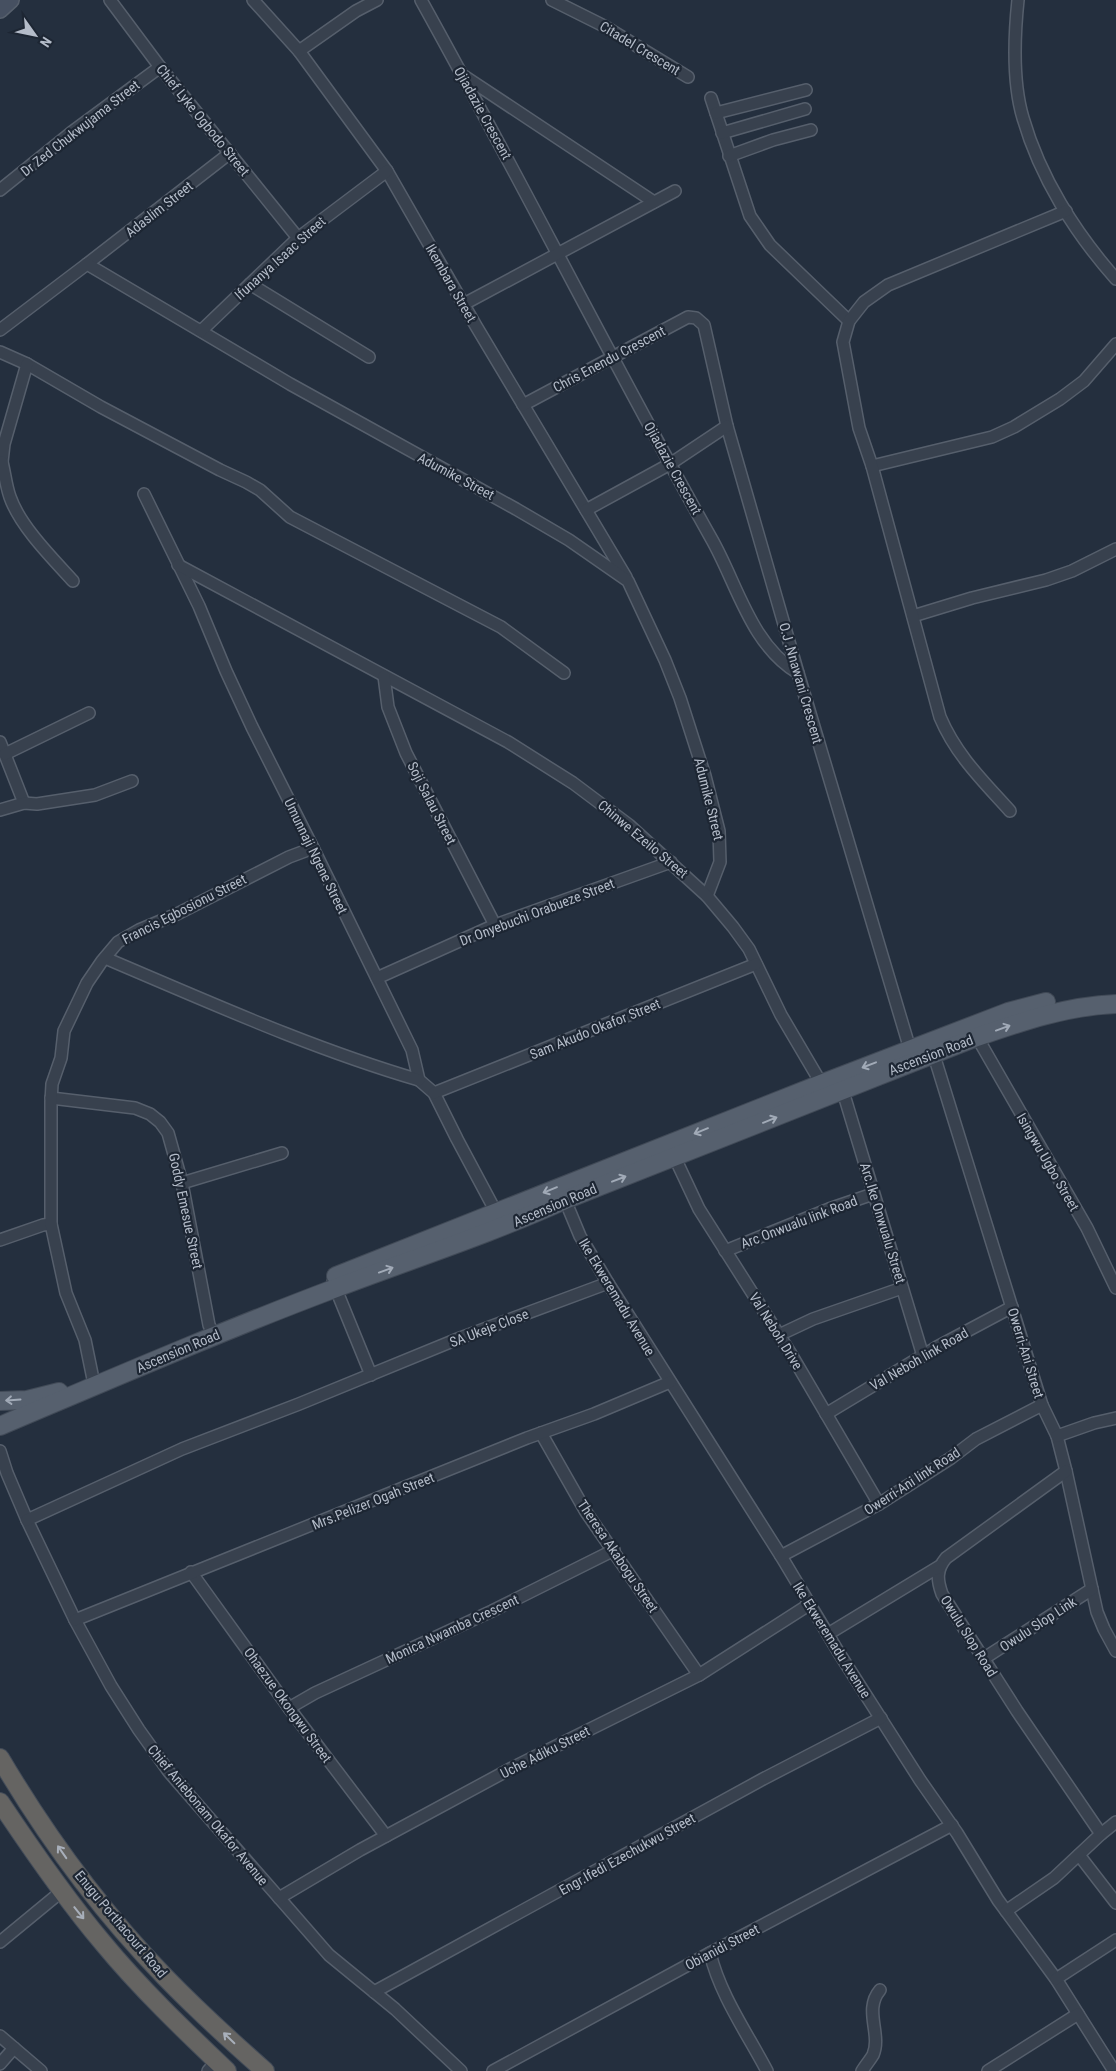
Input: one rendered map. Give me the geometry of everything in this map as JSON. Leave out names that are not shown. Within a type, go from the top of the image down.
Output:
[{"type":"highway","name":"Enugu Porthacourt Road","points":[[0,1758],[21,1794],[113,1919],[165,1977],[265,2071]]},
{"type":"highway","points":[[0,1802],[62,1891],[103,1944],[217,2068]]},
{"type":"main road","name":"Ascension Road","points":[[334,1283],[496,1212],[833,1087],[932,1048],[1025,1007],[1116,992]]},
{"type":"main road","name":"Ascension Road","points":[[932,1048],[977,1037],[1038,1016],[1074,1008],[1116,1004]]},
{"type":"main road","name":"Ascension Road","points":[[0,1400],[27,1400],[61,1392],[212,1330],[334,1283],[516,1222],[564,1200],[675,1158],[833,1087]]},
{"type":"main road","name":"Ascension Road","points":[[0,1426],[212,1330]]},
{"type":"street","name":"Chief Lyke Ogbodo Street","points":[[110,0],[160,67],[298,238]]},
{"type":"street","name":"Ikembara Street","points":[[253,0],[299,51],[387,171],[628,581]]},
{"type":"street","points":[[299,51],[356,11],[377,0]]},
{"type":"street","name":"Ojiadazie Crescent","points":[[421,0],[717,549],[745,610],[780,661],[798,673]]},
{"type":"street","name":"Citadel Crescent","points":[[552,0],[592,19],[688,77]]},
{"type":"street","points":[[1018,0],[1015,48],[1022,117],[1044,172],[1066,211],[1116,279]]},
{"type":"street","name":"Dr Zed Chukwujama Street","points":[[0,190],[72,132],[160,67]]},
{"type":"street","points":[[463,75],[654,202]]},
{"type":"street","points":[[716,113],[806,90]]},
{"type":"street","points":[[710,98],[750,216],[760,233],[770,245],[849,321]]},
{"type":"street","points":[[722,133],[805,109]]},
{"type":"street","points":[[729,156],[773,140],[811,130]]},
{"type":"street","name":"Adaslim Street","points":[[87,264],[230,153]]},
{"type":"street","name":"Ifunanya Isaac Street","points":[[201,331],[298,238],[387,171]]},
{"type":"street","points":[[464,304],[674,190]]},
{"type":"street","points":[[1010,811],[960,755],[948,738],[940,717],[884,517],[872,466],[859,428],[843,342],[849,321],[864,302],[888,285],[1066,211]]},
{"type":"street","points":[[0,330],[87,264]]},
{"type":"street","name":"Adumike Street","points":[[87,264],[290,384],[569,540],[628,581],[665,660],[680,698],[720,831],[720,862],[707,896]]},
{"type":"street","points":[[250,284],[369,357]]},
{"type":"street","name":"Chris Enendu Crescent","points":[[523,405],[688,317],[696,318]]},
{"type":"street","name":"O.J .Nnawani Crescent","points":[[696,318],[704,324],[727,426],[912,1056]]},
{"type":"street","points":[[872,466],[992,437],[1060,399],[1084,381],[1116,344]]},
{"type":"street","points":[[0,352],[27,364],[101,407],[246,482],[260,490],[290,517],[501,627],[564,673]]},
{"type":"street","points":[[27,364],[4,444],[1,462],[13,504],[39,542],[72,581]]},
{"type":"street","points":[[586,510],[670,464],[727,426]]},
{"type":"street","name":"Umunnaji Ngene Street","points":[[144,494],[199,606],[252,727],[314,848],[412,1050],[419,1080]]},
{"type":"street","points":[[913,616],[972,598],[1046,580],[1072,571],[1116,549]]},
{"type":"street","name":"Chinwe Ezeilo Street","points":[[178,565],[508,742],[573,783],[629,825],[707,896],[739,934],[781,1015],[833,1087]]},
{"type":"street","name":"Soji Salau Street","points":[[384,676],[388,707],[406,753],[495,925]]},
{"type":"street","points":[[5,754],[89,713]]},
{"type":"street","points":[[0,742],[24,803]]},
{"type":"street","points":[[0,810],[24,803],[37,804],[95,795],[132,781]]},
{"type":"street","name":"Francis Egbosionu Street","points":[[93,1378],[85,1340],[66,1293],[51,1224],[51,1098],[53,1079],[61,1058],[64,1031],[87,984],[118,942],[241,881],[314,848]]},
{"type":"street","name":"Dr Onyebuchi Orabueze Street","points":[[377,978],[495,925],[671,862]]},
{"type":"street","points":[[105,958],[331,1053],[419,1080],[434,1093],[496,1212],[516,1222]]},
{"type":"street","name":"Sam Akudo Okafor Street","points":[[434,1093],[756,964]]},
{"type":"street","name":"Isingwu Ugbo Street","points":[[977,1037],[1087,1228],[1116,1288]]},
{"type":"street","name":"Owerri-Ani Street","points":[[932,1048],[1042,1405],[1056,1436],[1066,1472],[1097,1612],[1116,1651]]},
{"type":"street","name":"Arc.Ike Onwualu Street","points":[[833,1087],[873,1194],[923,1356]]},
{"type":"street","name":"Goddy Emesue Street","points":[[51,1098],[135,1108],[150,1114],[160,1122],[168,1133],[182,1183],[212,1330]]},
{"type":"street","points":[[182,1183],[282,1153]]},
{"type":"street","name":"Val Neboh Drive","points":[[675,1158],[700,1209],[779,1335],[879,1504]]},
{"type":"street","name":"Arc Onwualu link Road","points":[[725,1251],[810,1216],[873,1194]]},
{"type":"street","name":"Ike Ekweremadu Avenue","points":[[564,1200],[580,1236],[608,1283],[920,1780],[952,1825],[1006,1911],[1056,1978],[1114,2071]]},
{"type":"street","points":[[0,1240],[51,1224]]},
{"type":"street","points":[[334,1283],[371,1375]]},
{"type":"street","name":"SA Ukeje Close","points":[[27,1520],[182,1449],[299,1404],[460,1338],[608,1283]]},
{"type":"street","points":[[779,1335],[813,1319],[902,1288]]},
{"type":"street","name":"Val Neboh link Road","points":[[826,1414],[923,1356],[1012,1307]]},
{"type":"street","name":"Mrs.Pelizer Ogah Street","points":[[75,1620],[670,1382]]},
{"type":"street","name":"Owerri-Ani link Road","points":[[781,1556],[879,1504],[951,1458],[976,1439],[1042,1405]]},
{"type":"street","points":[[1056,1436],[1094,1423],[1116,1418]]},
{"type":"street","name":"Theresa Akabogu Street","points":[[541,1433],[586,1512],[699,1675]]},
{"type":"street","name":"Chief Aniebonam Okafor Avenue","points":[[0,1451],[27,1520],[75,1620],[111,1686],[149,1744],[202,1811],[329,1955],[374,1992],[461,2071]]},
{"type":"street","points":[[828,1634],[940,1566],[954,1552],[1066,1472]]},
{"type":"street","name":"Monica Nwamba Crescent","points":[[289,1708],[324,1689],[492,1611],[614,1550]]},
{"type":"street","name":"Owulu Slop Road","points":[[940,1566],[938,1575],[942,1594],[1100,1834]]},
{"type":"street","name":"Ohaezue Okongwu Street","points":[[191,1572],[289,1708],[386,1836]]},
{"type":"street","name":"Owulu Slop Link","points":[[983,1659],[1092,1589]]},
{"type":"street","name":"Uche Adiku Street","points":[[279,1898],[386,1836],[512,1768],[699,1675],[810,1604]]},
{"type":"street","name":"Engr.Ifedi Ezechukwu Street","points":[[374,1992],[763,1780],[881,1718]]},
{"type":"street","points":[[1006,1911],[1054,1878],[1100,1834],[1116,1822]]},
{"type":"street","name":"Obianidi Street","points":[[493,2071],[952,1825]]},
{"type":"street","points":[[1079,1855],[1116,1904]]},
{"type":"street","points":[[0,1942],[62,1891]]},
{"type":"street","points":[[1056,1978],[1116,1940]]},
{"type":"street","points":[[710,1953],[714,1969],[728,1999],[767,2071]]},
{"type":"street","points":[[862,2071],[874,2054],[875,2032],[872,2009],[874,1998],[880,1990]]},
{"type":"street","points":[[988,2071],[1078,2014]]},
{"type":"street","points":[[0,2036],[41,2071]]},
{"type":"street","points":[[0,2064],[14,2048]]}]
